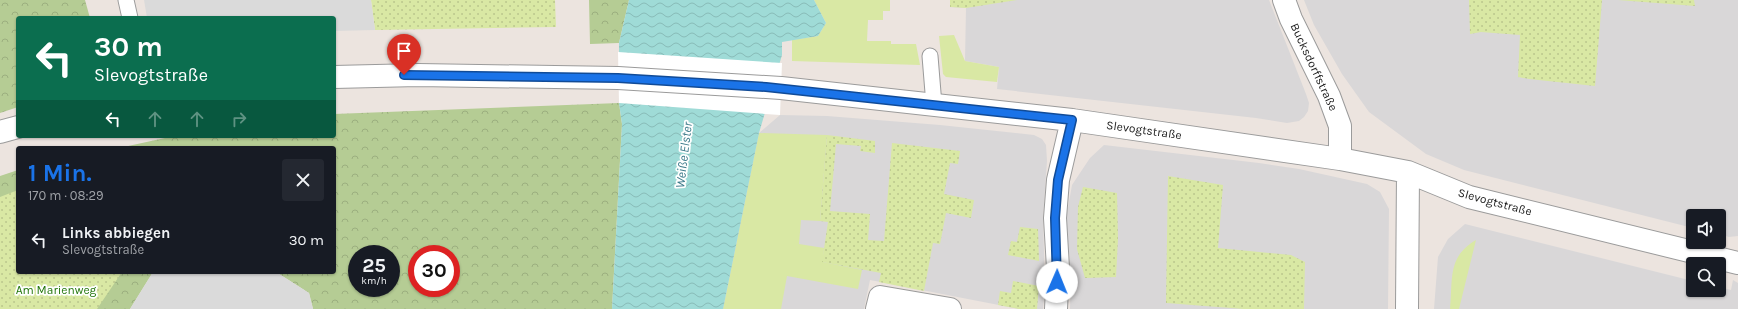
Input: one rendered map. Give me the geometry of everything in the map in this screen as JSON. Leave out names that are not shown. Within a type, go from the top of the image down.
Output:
[{"type":"street","name":"Bucksdorffstraße","points":[[1284,0],[1291,19],[1329,96],[1340,126],[1340,159]]},
{"type":"street","name":"Slevogtstraße","points":[[336,77],[418,75],[536,78],[618,78],[781,88],[1072,120],[1340,159],[1408,172],[1469,198],[1738,263]]},
{"type":"street","points":[[1056,309],[1058,268],[1055,218],[1058,180],[1072,120]]},
{"type":"street","points":[[0,132],[16,128]]},
{"type":"street","points":[[1408,172],[1408,309]]},
{"type":"street","points":[[877,309],[880,297],[950,309]]},
{"type":"lane","points":[[126,0],[130,16]]},
{"type":"lane","points":[[930,56],[934,105]]},
{"type":"shaded area","points":[[144,0],[371,0],[375,30],[336,31],[336,16],[147,16]]},
{"type":"shaded area","points":[[950,0],[1269,0],[1306,94],[1309,103],[1308,111],[1299,121],[1287,123],[1256,118],[997,89],[999,67],[965,61],[966,8],[950,7]]},
{"type":"shaded area","points":[[1304,0],[1738,0],[1738,236],[1726,236],[1726,209],[1686,209],[1686,226],[1464,170],[1426,154],[1369,112],[1342,74],[1314,25]]},
{"type":"shaded area","points":[[780,115],[827,116],[940,125],[1034,135],[1042,139],[1046,145],[1047,161],[1043,217],[1045,287],[1043,309],[1019,309],[870,280],[864,309],[723,309],[759,133]]},
{"type":"shaded area","points":[[1104,145],[1259,163],[1299,169],[1367,184],[1380,192],[1389,209],[1388,309],[1070,309],[1071,275],[1066,219],[1072,185],[1090,158]]},
{"type":"shaded area","points":[[1465,224],[1686,279],[1686,297],[1726,297],[1726,289],[1731,290],[1733,280],[1738,283],[1738,309],[1434,309],[1438,257],[1448,239]]},
{"type":"shaded area","points":[[152,274],[279,274],[309,293],[313,309],[130,309]]},
{"type":"green space","points":[[0,0],[85,0],[89,16],[16,16],[16,108],[0,113]]},
{"type":"green space","points":[[371,0],[555,0],[556,27],[375,30]]},
{"type":"green space","points":[[589,0],[629,0],[619,43],[590,44]]},
{"type":"green space","points":[[814,0],[890,0],[890,11],[883,11],[883,20],[868,20],[867,41],[891,41],[891,44],[916,44],[920,65],[792,61],[792,40],[818,36],[826,23]]},
{"type":"green space","points":[[950,0],[1017,0],[966,8],[950,7]]},
{"type":"green space","points":[[1469,0],[1602,0],[1595,86],[1518,77],[1520,35],[1481,32],[1470,34]]},
{"type":"green space","points":[[1618,0],[1694,0],[1695,6]]},
{"type":"green space","points":[[954,35],[965,61],[999,67],[997,82],[946,77],[943,74],[939,36]]},
{"type":"green space","points":[[619,103],[622,124],[612,309],[313,309],[309,293],[279,274],[336,274],[336,146],[128,146],[165,138],[336,138],[336,114]]},
{"type":"green space","points":[[759,133],[827,135],[820,221],[801,220],[799,244],[824,248],[823,262],[862,270],[858,289],[787,276],[781,309],[723,309]]},
{"type":"green space","points":[[827,135],[875,141],[875,153],[860,151],[861,146],[836,144],[830,211],[870,214],[868,240],[884,241],[892,143],[960,151],[958,164],[950,163],[944,194],[974,200],[971,218],[946,213],[940,244],[933,243],[924,291],[879,282],[881,273],[822,262],[828,222],[820,221]]},
{"type":"green space","name":"Am Marienweg","points":[[16,171],[16,274],[152,274],[130,309],[0,309],[0,176]]},
{"type":"green space","points":[[1168,176],[1223,185],[1218,248],[1291,255],[1305,262],[1304,309],[1244,309],[1166,303]]},
{"type":"green space","points":[[1083,187],[1117,193],[1118,239],[1116,277],[1085,278],[1077,249],[1078,207]]},
{"type":"green space","name":"Am Marienweg","points":[[16,191],[16,274],[121,274],[97,309],[0,309],[0,197]]},
{"type":"green space","points":[[1020,227],[1038,229],[1039,261],[1008,255],[1011,241],[1017,242]]},
{"type":"green space","points":[[1476,240],[1459,309],[1450,309],[1453,270],[1456,261],[1460,254]]},
{"type":"green space","points":[[1013,281],[1039,286],[1037,309],[1019,309],[998,305],[1000,291],[1011,293]]},
{"type":"water","name":"Weiße Elster","points":[[629,0],[814,0],[826,23],[818,36],[782,42],[782,55],[759,133],[723,309],[612,309],[622,124],[619,103],[619,43]]},
{"type":"pier","points":[[618,52],[782,63],[780,115],[619,103]]},
{"type":"route","points":[[404,75],[618,78],[781,88],[1072,120],[1058,180],[1055,218],[1058,268],[1057,282]]}]
